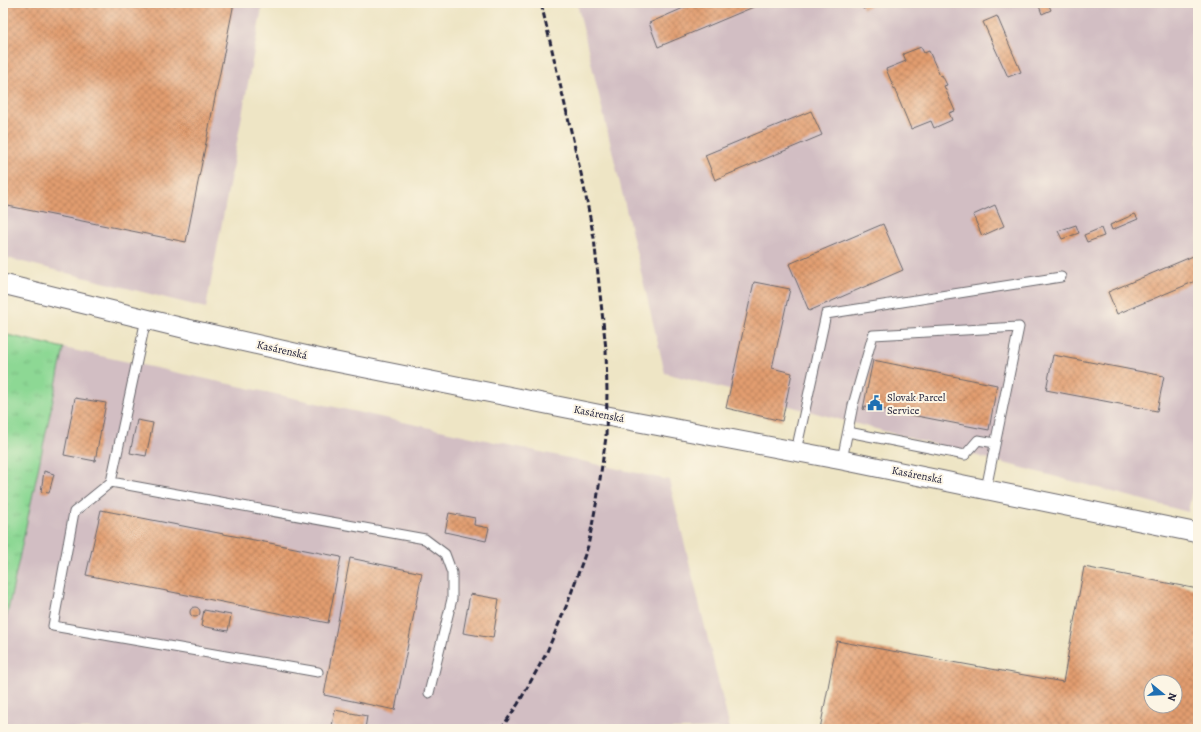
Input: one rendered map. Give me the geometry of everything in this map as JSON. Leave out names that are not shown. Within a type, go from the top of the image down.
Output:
[{"type":"street","name":"Kasárenská","points":[[3,284],[146,319],[326,360],[607,416],[842,460],[1198,533]]},
{"type":"lane","points":[[796,451],[826,314],[1061,277]]},
{"type":"lane","points":[[146,319],[111,482],[74,512],[53,626],[318,672]]},
{"type":"lane","points":[[842,460],[853,405],[872,335],[1018,327],[986,489]]},
{"type":"lane","points":[[848,432],[965,455],[978,440],[995,443]]},
{"type":"lane","points":[[111,482],[425,539],[445,554],[452,573],[452,599],[429,693]]},
{"type":"shaded area","points":[[3,3],[263,3],[206,308],[3,257]]},
{"type":"shaded area","points":[[577,3],[1198,3],[1198,463],[1188,512],[665,373]]},
{"type":"shaded area","points":[[64,348],[669,480],[730,729],[3,729],[3,634]]},
{"type":"green space","points":[[3,334],[64,348],[3,634]]},
{"type":"building","points":[[3,3],[234,3],[186,242],[3,205]]},
{"type":"building","points":[[695,3],[763,3],[658,47],[649,23]]},
{"type":"building","points":[[861,3],[877,3],[863,9]]},
{"type":"building","points":[[1038,3],[1048,3],[1051,10],[1042,14]]},
{"type":"building","points":[[997,16],[1021,72],[1008,77],[983,22]]},
{"type":"building","points":[[921,47],[924,53],[929,51],[940,76],[942,75],[947,85],[944,86],[955,111],[949,113],[952,120],[934,128],[931,121],[911,129],[886,69],[906,61],[903,54]]},
{"type":"building","points":[[811,111],[822,135],[715,180],[705,155]]},
{"type":"building","points":[[995,205],[1004,226],[982,236],[973,215]]},
{"type":"building","points":[[1135,214],[1138,219],[1112,230],[1110,225]]},
{"type":"building","points":[[883,224],[903,270],[809,311],[789,264]]},
{"type":"building","points":[[1076,225],[1079,233],[1062,239],[1058,231]]},
{"type":"building","points":[[1101,228],[1104,236],[1087,242],[1084,235]]},
{"type":"building","points":[[1198,254],[1198,280],[1117,314],[1108,292]]},
{"type":"building","points":[[754,282],[790,289],[772,368],[792,373],[782,421],[726,408]]},
{"type":"building","points":[[1053,355],[1164,376],[1157,411],[1046,390]]},
{"type":"building","points":[[873,360],[997,385],[989,430],[865,406],[864,410]]},
{"type":"building","points":[[75,398],[106,403],[95,461],[64,455]]},
{"type":"building","points":[[137,420],[153,423],[146,456],[130,453]]},
{"type":"building","points":[[44,471],[54,474],[49,493],[41,492]]},
{"type":"building","points":[[101,510],[341,557],[328,623],[86,575]]},
{"type":"building","points":[[449,513],[475,518],[474,525],[489,528],[486,541],[445,532]]},
{"type":"building","points":[[350,558],[422,573],[395,710],[324,695]]},
{"type":"building","points":[[1084,567],[1198,589],[1198,729],[820,729],[837,641],[1063,682]]},
{"type":"building","points":[[470,594],[499,599],[493,638],[463,633]]},
{"type":"building","points":[[193,607],[197,607],[199,608],[199,616],[193,617],[190,614],[190,610]]},
{"type":"building","points":[[204,610],[231,615],[228,631],[201,626]]},
{"type":"building","points":[[335,710],[367,716],[365,729],[346,729],[332,726]]},
{"type":"railway","points":[[501,729],[518,704],[546,654],[568,602],[588,546],[597,500],[606,437],[606,349],[594,238],[583,182],[541,3]]},
{"type":"place","name":"Slovak Parcel Service","points":[[875,403]]}]
